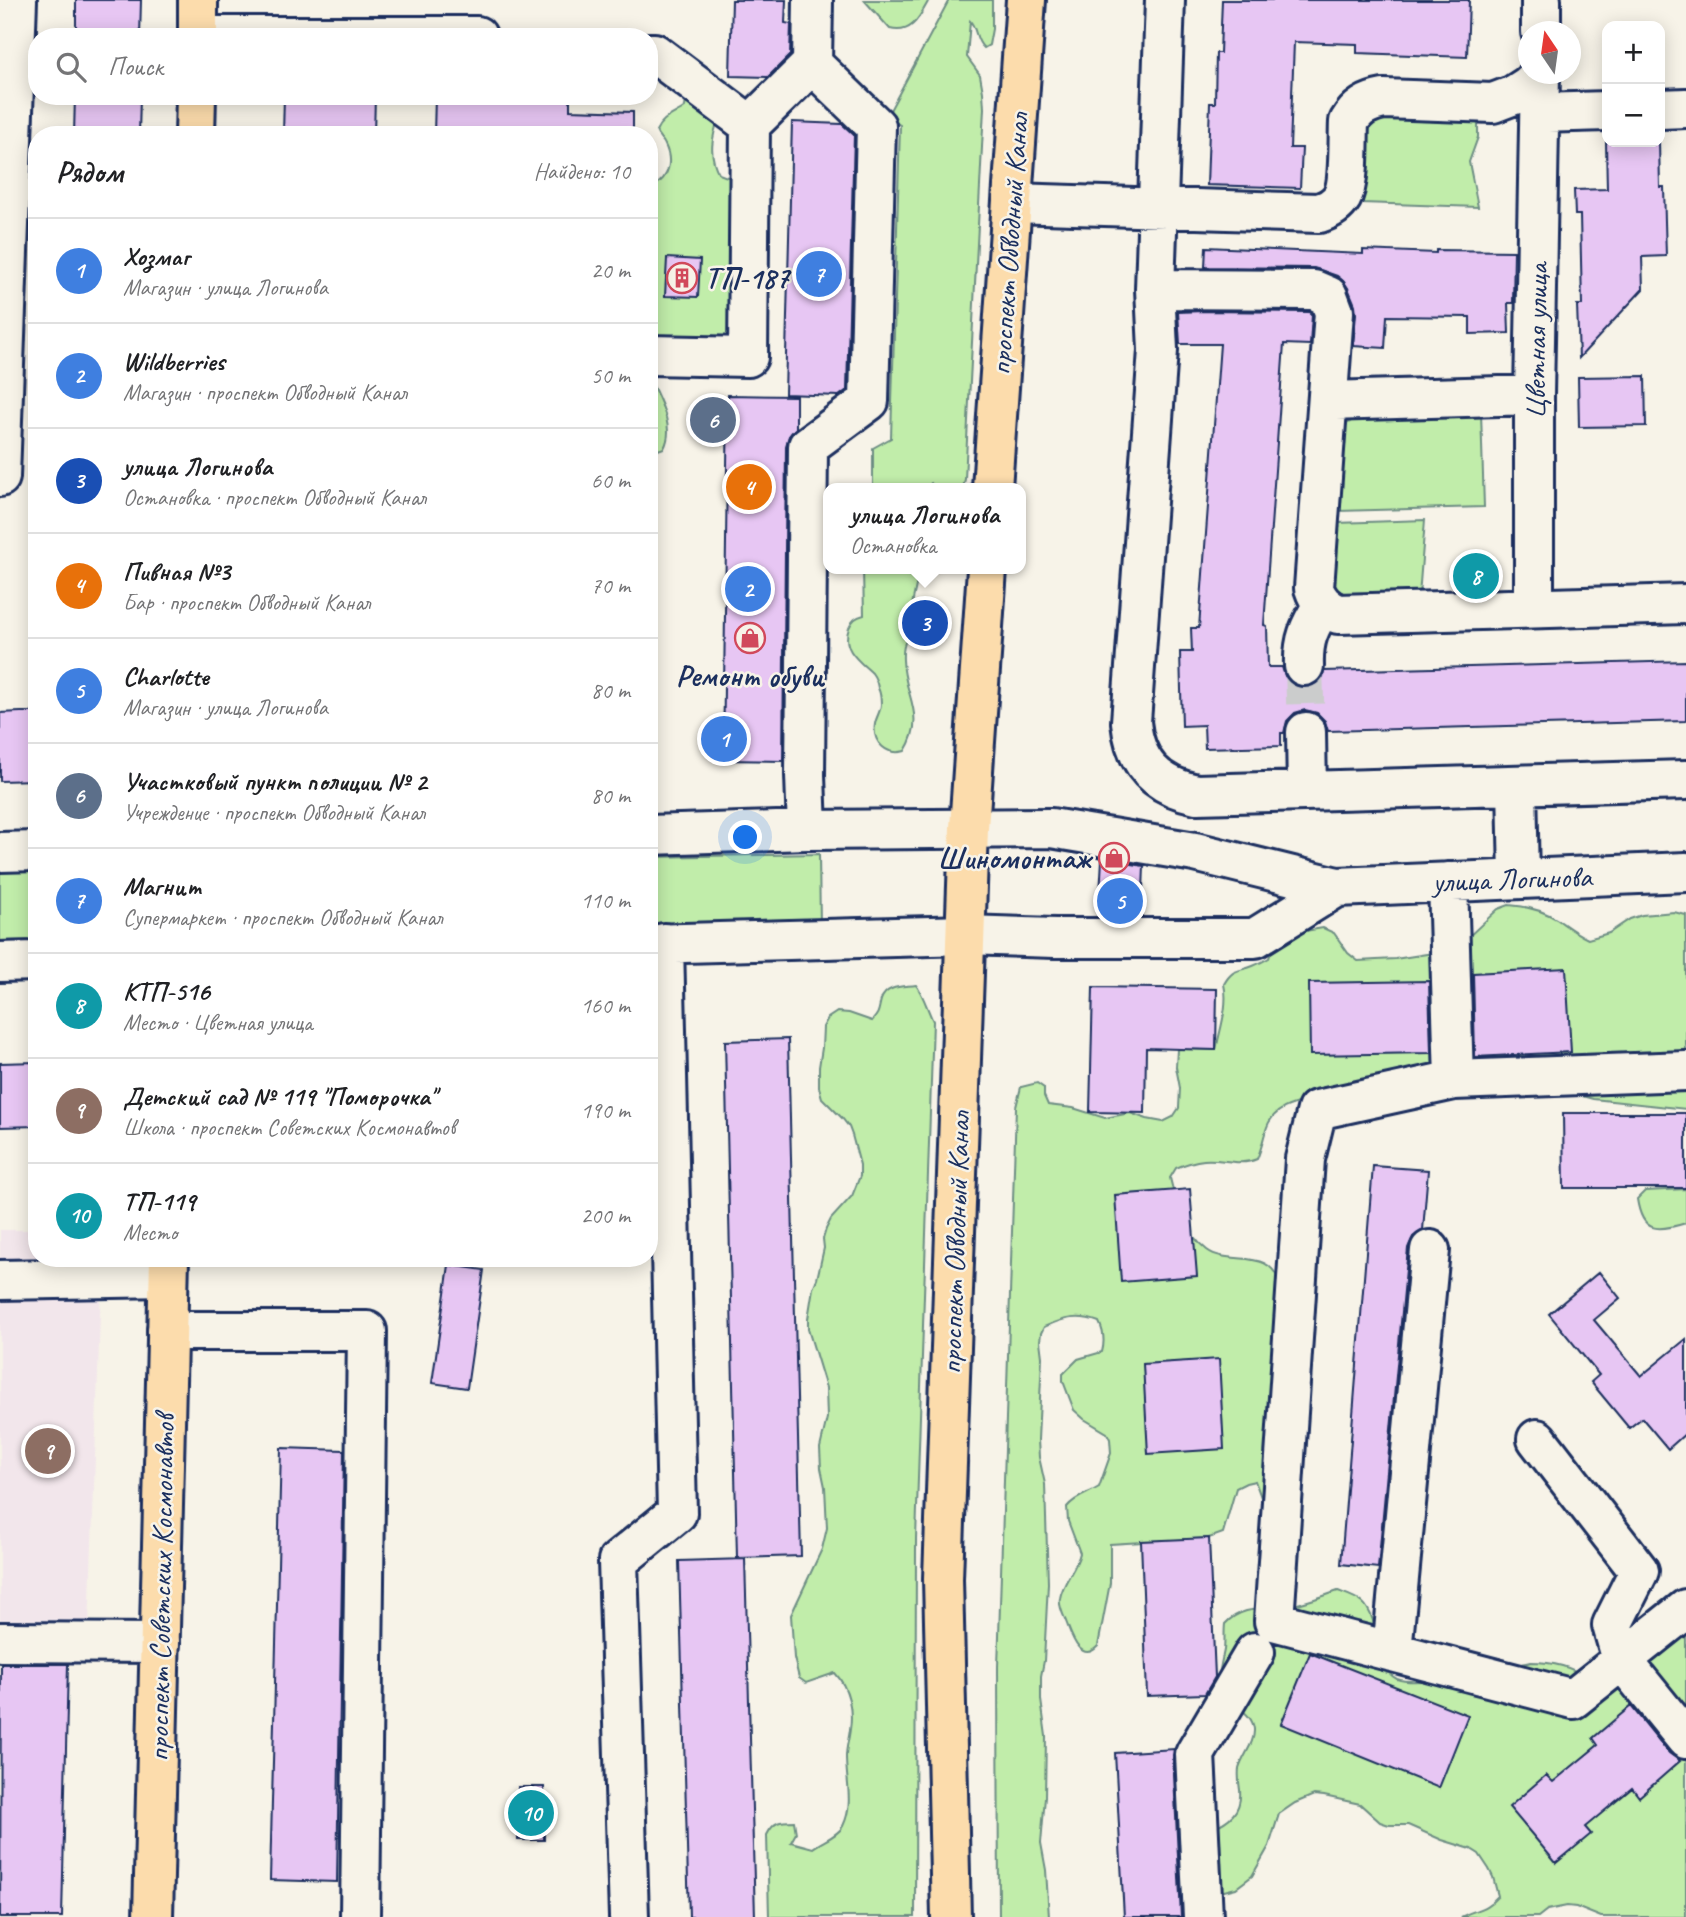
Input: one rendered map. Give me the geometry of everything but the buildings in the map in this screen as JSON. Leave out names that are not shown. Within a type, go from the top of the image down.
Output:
[{"type":"main road","points":[[198,0],[198,28]]},
{"type":"main road","name":"проспект Обводный Канал","points":[[992,483],[1026,0]]},
{"type":"main road","points":[[195,126],[196,105]]},
{"type":"main road","name":"проспект Обводный Канал","points":[[951,1917],[943,1580],[969,828],[987,574]]},
{"type":"main road","name":"проспект Советских Космонавтов","points":[[153,1917],[169,1268]]},
{"type":"street","points":[[0,477],[15,266],[17,0]]},
{"type":"street","points":[[658,355],[748,357],[750,125],[812,64],[813,0]]},
{"type":"street","points":[[1165,0],[1154,289],[1158,350],[1131,723],[1132,737],[1145,765],[1168,785],[1197,794],[1686,780]]},
{"type":"street","points":[[1541,0],[1541,21]]},
{"type":"street","points":[[658,57],[750,125]]},
{"type":"street","points":[[807,830],[805,775],[808,446],[869,401],[876,125],[812,64]]},
{"type":"street","points":[[1013,202],[1320,213],[1336,204],[1346,188],[1349,122],[1362,106],[1384,99],[1493,103],[1514,95],[1530,84]]},
{"type":"street","name":"Цветная улица","points":[[1534,608],[1534,394],[1540,84]]},
{"type":"street","points":[[1665,109],[1686,108]]},
{"type":"street","points":[[1540,113],[1602,111]]},
{"type":"street","points":[[1154,289],[1314,290],[1328,296],[1334,312],[1314,587],[1323,605],[1338,614],[1686,604]]},
{"type":"street","points":[[1328,401],[1534,394]]},
{"type":"street","points":[[1304,666],[1303,646],[1311,624],[1323,605]]},
{"type":"street","points":[[1306,732],[1307,791]]},
{"type":"street","points":[[1517,785],[1519,879]]},
{"type":"street","name":"улица Логинова","points":[[658,835],[807,830],[1051,828],[1195,852],[1337,887],[1686,872]]},
{"type":"street","points":[[0,852],[28,851]]},
{"type":"street","points":[[1448,882],[1454,1080]]},
{"type":"street","name":"улица Логинова","points":[[658,944],[966,935],[1255,938],[1337,887]]},
{"type":"street","points":[[0,962],[28,961]]},
{"type":"street","points":[[629,1917],[618,1561],[677,1513],[659,1160],[658,1052]]},
{"type":"street","points":[[1686,1071],[1454,1080],[1317,1110],[1305,1159],[1274,1622],[1573,1699],[1686,1609]]},
{"type":"street","points":[[1392,1652],[1430,1250]]},
{"type":"street","points":[[0,1280],[169,1268]]},
{"type":"street","points":[[167,1331],[367,1331],[360,1917]]},
{"type":"street","points":[[1537,1439],[1639,1571],[1612,1625],[1622,1660],[1686,1739]]},
{"type":"street","points":[[0,1642],[160,1643]]},
{"type":"street","points":[[1203,1917],[1195,1754],[1255,1653]]},
{"type":"shaded area","points":[[0,1230],[28,1230],[28,1267],[102,1267],[89,1629],[0,1625]]},
{"type":"green space","points":[[864,0],[929,0],[910,27],[898,30],[890,29]]},
{"type":"green space","points":[[949,0],[992,0],[989,45],[984,48],[981,45],[970,21],[967,57],[980,75],[984,108],[964,483],[873,483],[873,448],[891,438],[900,125],[890,119],[888,114]]},
{"type":"green space","points":[[686,100],[719,117],[712,146],[713,160],[719,174],[727,177],[744,174],[760,334],[658,362],[658,184],[666,174],[669,157],[658,135],[658,128],[665,119],[685,107]]},
{"type":"green space","points":[[1385,118],[1478,121],[1478,137],[1469,162],[1478,207],[1362,203],[1365,138],[1372,124]]},
{"type":"green space","points":[[658,398],[667,421],[664,448],[658,450]]},
{"type":"green space","points":[[1481,412],[1484,507],[1338,511],[1344,429],[1357,417]]},
{"type":"green space","points":[[1425,520],[1419,596],[1343,596],[1337,590],[1333,580],[1337,523]]},
{"type":"green space","points":[[863,574],[917,574],[911,623],[903,654],[904,673],[914,716],[914,727],[905,751],[892,752],[878,742],[875,724],[880,709],[880,694],[872,673],[853,654],[847,642],[851,623],[864,615]]},
{"type":"green space","points":[[819,854],[820,926],[658,928],[658,857]]},
{"type":"green space","points":[[28,868],[28,940],[0,941],[0,869]]},
{"type":"green space","points":[[1509,905],[1547,914],[1588,939],[1609,933],[1630,919],[1642,915],[1674,912],[1686,915],[1686,1109],[1593,1099],[1571,1093],[1318,1098],[1288,1106],[1276,1114],[1267,1127],[1257,1159],[1244,1162],[1204,1160],[1176,1168],[1170,1178],[1175,1198],[1187,1227],[1199,1243],[1216,1255],[1249,1259],[1268,1265],[1280,1285],[1271,1497],[1262,1500],[1255,1481],[1236,1488],[1223,1533],[1209,1538],[1110,1544],[1110,1583],[1098,1646],[1092,1651],[1082,1650],[1072,1635],[1060,1604],[1062,1592],[1080,1553],[1068,1521],[1067,1507],[1099,1487],[1111,1453],[1107,1433],[1074,1410],[1063,1374],[1078,1359],[1102,1352],[1104,1337],[1099,1322],[1084,1318],[1065,1319],[1044,1327],[1040,1341],[1042,1357],[1038,1440],[1045,1484],[1048,1583],[1041,1676],[1046,1736],[1041,1843],[1049,1917],[999,1917],[998,1667],[1016,1107],[1021,1087],[1037,1083],[1044,1088],[1048,1105],[1073,1108],[1105,1118],[1130,1113],[1163,1122],[1173,1117],[1179,1108],[1177,1049],[1216,1050],[1225,1009],[1224,984],[1233,973],[1269,958],[1272,949],[1299,932],[1323,928],[1334,933],[1348,953],[1358,961],[1433,953],[1465,940],[1498,909]]},
{"type":"green space","points":[[916,985],[933,1021],[916,1539],[915,1917],[769,1917],[767,1835],[772,1827],[785,1821],[794,1821],[796,1833],[791,1842],[813,1848],[841,1830],[849,1801],[846,1750],[851,1714],[847,1692],[835,1673],[806,1683],[799,1678],[794,1658],[791,1615],[822,1549],[827,1528],[820,1448],[827,1418],[826,1388],[808,1329],[808,1319],[826,1229],[831,1219],[852,1196],[860,1176],[860,1165],[849,1127],[822,1098],[819,1087],[823,1027],[828,1018],[837,1012],[872,1021],[878,1013],[883,995],[896,988]]},
{"type":"green space","points":[[1686,1189],[1686,1223],[1667,1228],[1647,1224],[1639,1210],[1637,1199],[1645,1191]]},
{"type":"green space","points":[[1338,1591],[1363,1603],[1373,1621],[1381,1655],[1390,1674],[1397,1679],[1408,1681],[1462,1676],[1531,1662],[1574,1670],[1587,1678],[1686,1625],[1686,1917],[1601,1917],[1567,1906],[1547,1910],[1538,1917],[1461,1917],[1485,1907],[1498,1896],[1493,1877],[1479,1854],[1408,1825],[1380,1822],[1360,1804],[1314,1795],[1279,1814],[1269,1846],[1252,1876],[1236,1888],[1216,1893],[1211,1829],[1229,1819],[1239,1804],[1239,1769],[1253,1739],[1254,1729],[1245,1713],[1227,1697],[1220,1681],[1225,1624],[1232,1617],[1249,1610],[1285,1607]]},
{"type":"tunnel","points":[[1304,666],[1306,732]]},
{"type":"place","name":"Магнит","points":[[819,274]]},
{"type":"place","name":"ТП-187","points":[[682,278]]},
{"type":"place","name":"Участковый пункт полиции № 2","points":[[713,420]]},
{"type":"place","name":"Пивная №3","points":[[749,487]]},
{"type":"place","name":"КТП-516","points":[[1476,576]]},
{"type":"place","name":"Wildberries","points":[[748,589]]},
{"type":"place","name":"улица Логинова","points":[[925,623]]},
{"type":"place","name":"Ремонт обуви","points":[[750,638]]},
{"type":"place","name":"Хозмаг","points":[[724,739]]},
{"type":"place","name":"Шиномонтаж","points":[[1114,858]]},
{"type":"place","name":"Charlotte","points":[[1120,901]]},
{"type":"place","name":"Детский сад № 119 \"Поморочка\"","points":[[48,1451]]},
{"type":"place","name":"ТП-119","points":[[531,1813]]}]
